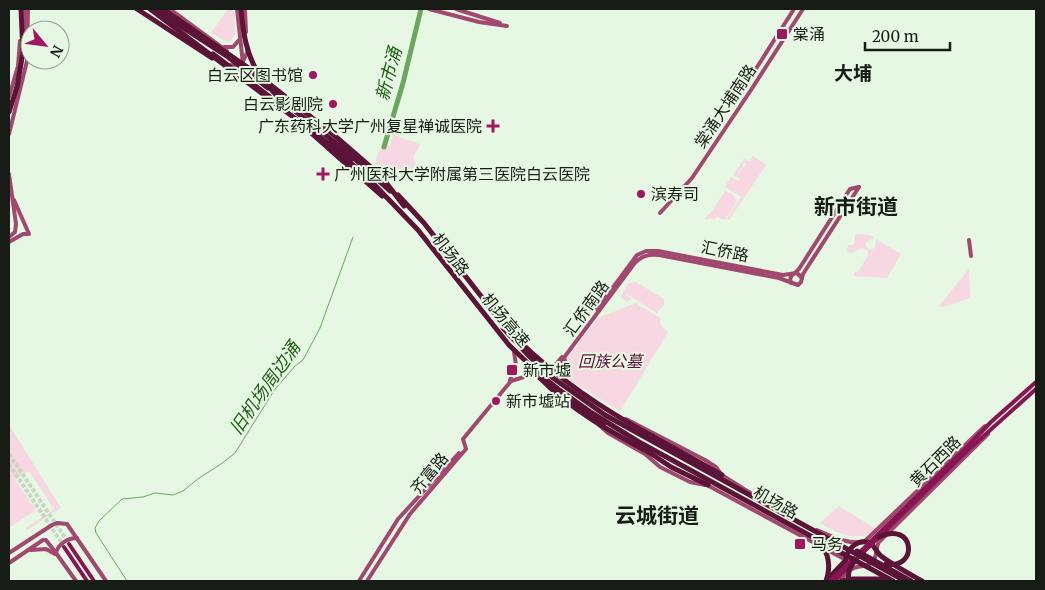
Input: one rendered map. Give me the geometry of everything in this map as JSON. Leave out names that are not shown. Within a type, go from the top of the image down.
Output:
[{"type":"highway","points":[[9,112],[17,86],[23,52],[23,9]]},
{"type":"highway","points":[[137,9],[238,76]]},
{"type":"highway","name":"机场高速","points":[[149,9],[342,155],[381,190],[428,241],[482,312],[510,345],[549,382],[605,422],[890,580]]},
{"type":"highway","name":"机场路","points":[[149,9],[258,86],[406,218],[514,352],[548,384],[575,405],[596,419],[696,475],[724,486],[816,538],[877,564],[904,581]]},
{"type":"highway","points":[[156,9],[249,72],[331,142],[370,171]]},
{"type":"highway","points":[[163,9],[248,67],[335,136],[381,176],[404,206]]},
{"type":"highway","name":"机场高速","points":[[239,9],[247,48],[254,65],[266,84],[281,100],[365,167],[404,206],[434,239],[503,328],[545,371],[594,408],[662,448],[904,581]]},
{"type":"highway","points":[[199,44],[205,43],[206,35]]},
{"type":"highway","points":[[220,58],[226,56],[227,50]]},
{"type":"highway","points":[[258,86],[255,82],[256,79],[264,80]]},
{"type":"highway","name":"机场路","points":[[370,171],[416,214],[484,301],[495,309],[511,327],[518,342],[550,373],[566,387],[611,417],[702,468],[724,486]]},
{"type":"highway","points":[[503,328],[570,385],[616,416],[722,475]]},
{"type":"highway","points":[[510,345],[543,381],[567,402],[605,428],[671,467],[708,485]]},
{"type":"highway","name":"机场路","points":[[764,508],[912,581]]},
{"type":"highway","points":[[877,564],[898,564],[906,558],[908,549],[906,540],[898,533],[889,533],[879,538]]},
{"type":"highway","points":[[816,538],[825,550],[828,559],[827,580]]},
{"type":"highway","points":[[851,560],[846,556],[849,549],[860,542],[870,543],[876,551],[922,581]]},
{"type":"highway","points":[[827,580],[840,567],[851,560]]},
{"type":"highway","points":[[848,581],[851,560]]},
{"type":"highway","points":[[877,564],[882,573],[882,581]]},
{"type":"highway","points":[[827,580],[834,578],[838,581],[853,579],[890,580],[891,570],[897,566]]},
{"type":"highway","points":[[840,567],[845,568],[846,574]]},
{"type":"main road","name":"机场路","points":[[170,9],[227,50],[342,144],[370,171]]},
{"type":"main road","points":[[239,9],[243,63],[249,80]]},
{"type":"main road","points":[[245,9],[248,51],[254,67],[264,80]]},
{"type":"main road","points":[[429,9],[479,22],[507,26],[482,16],[456,9]]},
{"type":"main road","name":"棠涌大埔南路","points":[[745,86],[794,9]]},
{"type":"main road","name":"棠涌大埔南路","points":[[660,212],[692,178],[752,90],[803,9]]},
{"type":"main road","points":[[222,46],[227,48],[233,47],[240,39]]},
{"type":"main road","points":[[229,65],[236,67],[243,63],[248,51]]},
{"type":"main road","points":[[9,98],[20,52]]},
{"type":"main road","points":[[9,134],[25,70]]},
{"type":"main road","points":[[9,174],[16,228],[9,237]]},
{"type":"main road","points":[[859,187],[802,278],[802,282],[798,285],[792,283],[790,279],[799,269],[850,189],[859,187]]},
{"type":"main road","points":[[9,242],[23,234],[29,234],[12,196]]},
{"type":"main road","points":[[969,240],[970,256]]},
{"type":"main road","name":"汇侨路","points":[[651,253],[783,275],[793,274]]},
{"type":"main road","name":"汇侨路","points":[[651,253],[779,278],[792,283]]},
{"type":"main road","name":"汇侨南路","points":[[543,379],[566,356],[634,264],[641,257],[651,253]]},
{"type":"main road","name":"汇侨南路","points":[[550,373],[637,255],[651,253]]},
{"type":"main road","points":[[793,274],[799,274],[802,278]]},
{"type":"main road","name":"齐富路","points":[[359,581],[398,520],[463,448],[462,439],[510,380],[516,364],[514,352]]},
{"type":"main road","points":[[566,356],[563,373],[566,387]]},
{"type":"main road","name":"齐富路","points":[[367,581],[404,523],[466,449],[463,439],[511,381],[527,376],[536,376],[548,384]]},
{"type":"main road","name":"黄石西路","points":[[851,560],[879,538],[991,422],[1036,382]]},
{"type":"main road","name":"黄石西路","points":[[851,560],[967,449],[1036,389]]},
{"type":"main road","points":[[611,417],[627,419],[691,452],[710,463],[722,475]]},
{"type":"main road","points":[[596,419],[604,431],[645,454],[660,466],[690,482],[724,486]]},
{"type":"main road","points":[[702,468],[722,475],[814,528],[836,538],[860,542],[867,539],[881,527],[965,444],[991,422]]},
{"type":"main road","points":[[838,581],[853,568],[866,566],[874,560],[878,544],[887,534],[995,426]]},
{"type":"main road","points":[[696,475],[708,485],[808,540],[851,560]]},
{"type":"main road","points":[[398,520],[404,523]]},
{"type":"main road","points":[[9,553],[52,525],[57,523],[67,524],[106,581]]},
{"type":"main road","points":[[881,527],[887,534]]},
{"type":"main road","points":[[808,540],[814,533],[814,528]]},
{"type":"main road","points":[[34,537],[38,544]]},
{"type":"main road","points":[[56,553],[60,546],[70,539],[77,538]]},
{"type":"main road","points":[[9,563],[46,540],[76,581]]},
{"type":"main road","points":[[69,544],[94,581]]},
{"type":"main road","points":[[64,547],[87,581]]},
{"type":"main road","points":[[27,551],[37,548],[46,549],[60,558]]},
{"type":"main road","points":[[851,560],[852,566],[858,567]]},
{"type":"main road","points":[[827,580],[851,560]]},
{"type":"main road","points":[[838,581],[851,560]]},
{"type":"main road","points":[[866,566],[890,580]]},
{"type":"green space","points":[[228,9],[234,9],[235,33],[231,41],[227,42],[211,33]]},
{"type":"green space","points":[[393,134],[420,145],[413,157],[416,163],[407,177],[394,165],[381,180],[375,163],[382,144],[390,146]]},
{"type":"green space","points":[[753,156],[766,165],[729,220],[727,219],[741,197],[725,187],[731,177],[738,181],[740,179],[737,177],[746,163],[743,164],[736,177],[733,175],[744,159],[750,161]]},
{"type":"green space","points":[[725,191],[732,194],[737,201],[725,220],[716,217],[715,219],[710,218],[707,220],[705,218]]},
{"type":"green space","points":[[855,234],[870,235],[874,238],[866,242],[869,250],[875,248],[876,239],[901,254],[887,278],[854,276],[854,272],[858,272],[868,256],[868,251],[862,248],[852,253],[847,252],[848,245],[853,245],[855,242]]},
{"type":"green space","points":[[969,269],[970,298],[943,307],[939,306]]},
{"type":"green space","points":[[636,282],[664,299],[664,305],[658,311],[658,314],[625,293],[631,299],[628,302],[620,297],[629,283]]},
{"type":"green space","name":"回族公墓","points":[[636,303],[660,318],[661,326],[668,332],[621,410],[618,410],[568,379],[567,359],[598,318]]},
{"type":"green space","points":[[9,425],[61,508],[27,530],[26,528],[54,509],[29,471],[15,480],[36,510],[9,528]]},
{"type":"green space","points":[[839,506],[876,529],[862,536],[855,536],[840,533],[820,523]]},
{"type":"waterway","name":"新市涌","points":[[384,147],[403,83],[421,9]]},
{"type":"waterway","name":"旧机场周边涌","points":[[127,581],[96,533],[95,528],[99,521],[122,499],[143,497],[155,493],[173,495],[183,491],[235,453],[275,389],[295,366],[303,360],[320,328],[353,237]]},
{"type":"tunnel","points":[[9,454],[68,542]]},
{"type":"tunnel","points":[[9,464],[63,545]]},
{"type":"place","name":"棠涌","points":[[782,34]]},
{"type":"place","name":"白云区图书馆","points":[[313,75]]},
{"type":"place","name":"白云影剧院","points":[[333,104]]},
{"type":"place","name":"广东药科大学广州复星禅诚医院","points":[[493,126]]},
{"type":"place","name":"广州医科大学附属第三医院白云医院","points":[[323,174]]},
{"type":"place","name":"滨寿司","points":[[641,194]]},
{"type":"place","name":"新市墟","points":[[512,370]]},
{"type":"place","name":"新市墟站","points":[[496,401]]},
{"type":"place","name":"马务","points":[[800,544]]},
{"type":"district","name":"大埔","points":[[853,73]]},
{"type":"district","name":"新市街道","points":[[856,207]]},
{"type":"district","name":"云城街道","points":[[657,516]]}]
